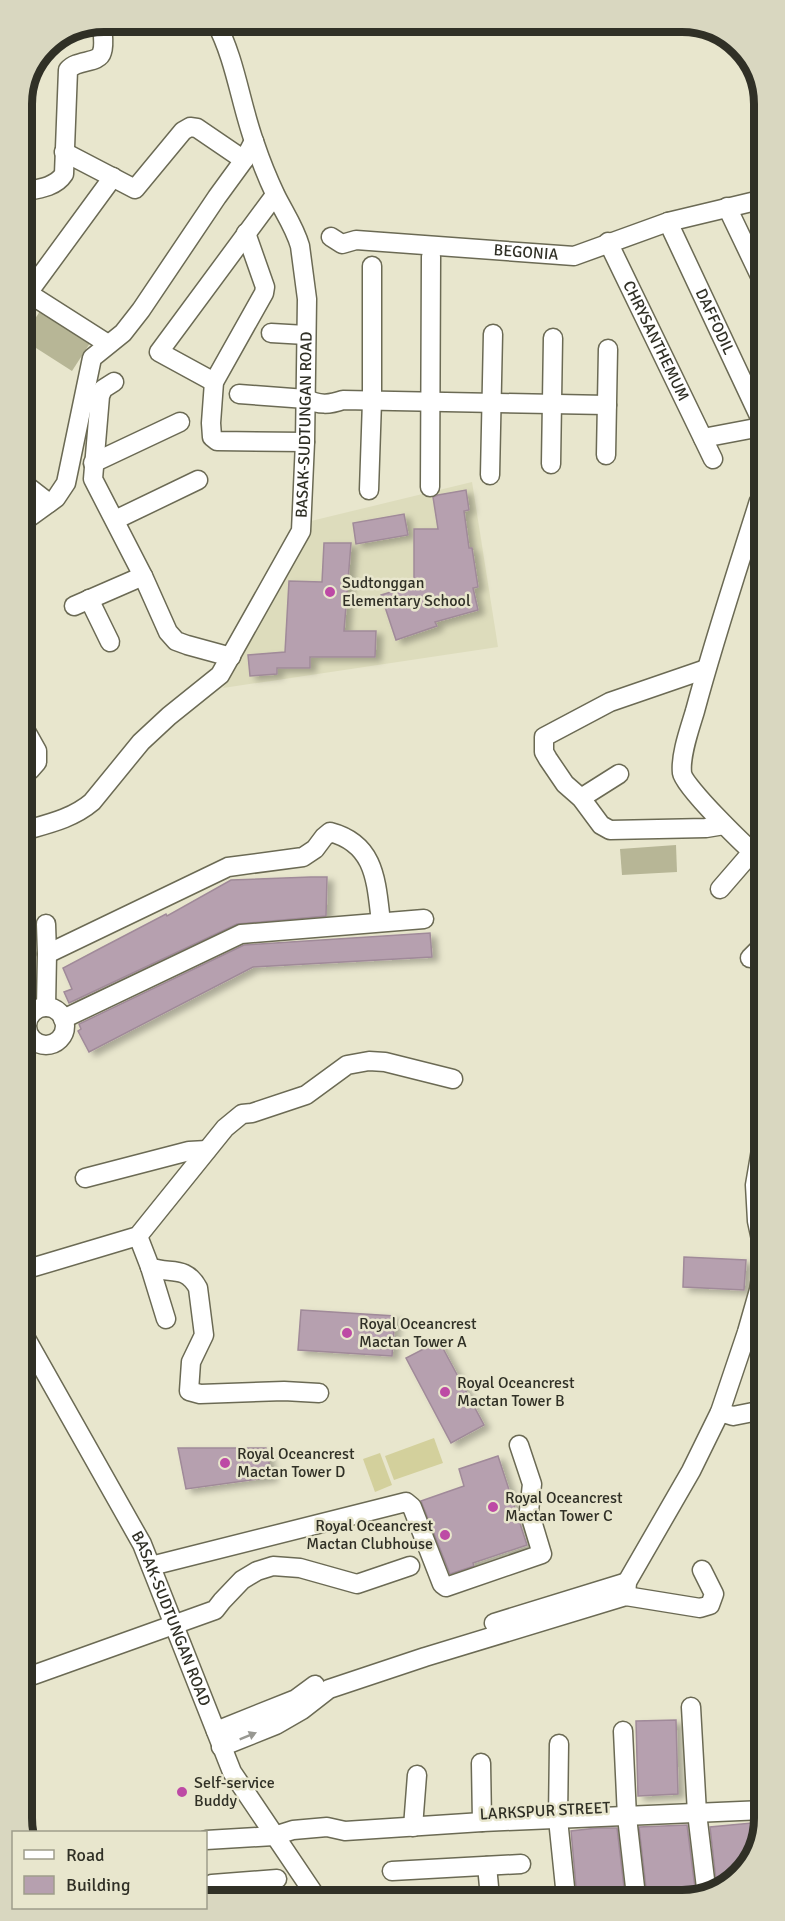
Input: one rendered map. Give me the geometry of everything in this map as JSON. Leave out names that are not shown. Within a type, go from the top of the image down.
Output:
[{"type":"street","points":[[32,190],[49,186],[59,181],[64,174],[68,70],[73,64],[100,57],[102,32]]},
{"type":"street","name":"BASAK-SUDTUNGAN ROAD","points":[[32,828],[64,819],[88,806],[141,742],[220,675],[301,531],[307,299],[298,238],[275,195],[254,141],[235,69],[221,32]]},
{"type":"street","points":[[64,152],[135,189],[183,131],[190,127],[197,128],[244,160]]},
{"type":"street","points":[[32,515],[56,498],[66,483],[92,358],[123,333],[141,310],[244,160],[254,141]]},
{"type":"street","points":[[32,287],[113,177]]},
{"type":"street","points":[[214,381],[159,352],[275,195]]},
{"type":"street","name":"BEGONIA","points":[[298,238],[574,256],[668,222],[754,201]]},
{"type":"street","points":[[727,207],[754,263]]},
{"type":"street","name":"DAFFODIL","points":[[668,222],[754,407]]},
{"type":"street","points":[[246,233],[265,287],[264,293],[214,381],[212,437],[217,441],[305,442]]},
{"type":"street","name":"CHRYSANTHEMUM","points":[[608,242],[713,459]]},
{"type":"street","points":[[430,487],[431,257]]},
{"type":"street","points":[[369,490],[372,401],[372,266]]},
{"type":"street","points":[[32,300],[108,344]]},
{"type":"street","points":[[271,333],[306,335]]},
{"type":"street","points":[[490,475],[493,334]]},
{"type":"street","points":[[551,464],[553,338]]},
{"type":"street","points":[[606,455],[608,349]]},
{"type":"street","points":[[114,382],[103,389],[100,396],[93,478],[143,576],[168,632],[176,641],[231,657]]},
{"type":"street","points":[[239,394],[306,399],[316,395],[332,395],[342,400],[372,401],[607,405]]},
{"type":"street","points":[[93,463],[180,422]]},
{"type":"street","points":[[703,438],[754,428]]},
{"type":"street","points":[[115,520],[198,480]]},
{"type":"street","points":[[32,490],[49,503]]},
{"type":"street","points":[[754,517],[706,669],[684,752],[682,775],[724,825],[754,853]]},
{"type":"street","points":[[110,642],[81,602],[143,576]]},
{"type":"street","points":[[706,669],[610,702],[544,737],[544,752],[566,784],[601,825],[610,830],[706,828],[724,825]]},
{"type":"street","points":[[32,742],[37,751],[37,762],[32,768]]},
{"type":"street","points":[[580,798],[619,774]]},
{"type":"street","points":[[47,954],[228,867],[303,857],[315,849],[330,832],[342,835],[359,846],[370,862],[376,882],[381,922]]},
{"type":"street","points":[[720,889],[754,859]]},
{"type":"street","points":[[63,1019],[241,934],[424,919]]},
{"type":"street","points":[[46,924],[46,1007]]},
{"type":"street","points":[[32,1014],[34,1011],[46,1007],[57,1010],[63,1019],[64,1031],[57,1042],[44,1045],[32,1039]]},
{"type":"street","points":[[32,1268],[138,1236],[225,1128],[242,1114],[306,1095],[347,1065],[369,1061],[385,1062],[453,1079]]},
{"type":"street","points":[[85,1178],[189,1151],[207,1150]]},
{"type":"street","points":[[138,1236],[166,1319]]},
{"type":"street","points":[[150,1267],[186,1274],[198,1288],[204,1335],[190,1362],[189,1391],[200,1394],[284,1391],[319,1393]]},
{"type":"street","points":[[627,1589],[691,1472],[720,1412],[754,1311]]},
{"type":"street","name":"BASAK-SUDTUNGAN ROAD","points":[[32,1349],[131,1523],[151,1566],[232,1772],[311,1889]]},
{"type":"street","points":[[720,1412],[734,1416],[754,1412]]},
{"type":"street","points":[[151,1566],[406,1502],[412,1508],[442,1584],[446,1587],[542,1554],[529,1511],[532,1484],[519,1445]]},
{"type":"street","points":[[32,1676],[215,1610],[242,1580],[257,1571],[273,1566],[300,1568],[357,1584],[410,1566]]},
{"type":"street","points":[[219,1739],[276,1725],[299,1705],[321,1680],[627,1589],[699,1608],[710,1605],[714,1594],[702,1570]]},
{"type":"street","points":[[691,1707],[697,1809],[706,1886]]},
{"type":"street","points":[[623,1731],[627,1812],[635,1890]]},
{"type":"street","points":[[559,1744],[558,1815],[565,1890]]},
{"type":"street","points":[[481,1763],[482,1818]]},
{"type":"street","points":[[413,1822],[417,1775]]},
{"type":"street","name":"LARKSPUR STREET","points":[[207,1840],[274,1836],[293,1830],[327,1827],[344,1820],[413,1822],[697,1809],[754,1804]]},
{"type":"street","name":"LARKSPUR STREET","points":[[697,1809],[754,1810]]},
{"type":"street","points":[[392,1871],[521,1864]]},
{"type":"street","points":[[487,1866],[489,1890]]},
{"type":"street","points":[[209,1885],[278,1879]]},
{"type":"shaded area","points":[[42,308],[92,340],[72,371],[32,345],[32,324]]},
{"type":"shaded area","points":[[472,482],[498,647],[223,688],[311,521]]},
{"type":"shaded area","points":[[676,845],[677,872],[622,875],[620,849]]},
{"type":"shaded area","points":[[434,1438],[443,1463],[394,1480],[385,1456]]},
{"type":"shaded area","points":[[380,1453],[392,1485],[375,1492],[363,1459]]},
{"type":"building","points":[[466,490],[469,510],[464,511],[478,587],[473,588],[478,610],[435,622],[437,626],[396,640],[381,595],[414,585],[414,529],[438,529],[433,497]]},
{"type":"building","points":[[404,514],[408,535],[356,544],[353,523]]},
{"type":"building","points":[[324,543],[351,543],[344,631],[376,631],[375,657],[310,657],[310,668],[277,668],[277,674],[250,676],[248,655],[285,652],[289,581],[322,582]]},
{"type":"building","points":[[327,877],[326,916],[237,924],[69,1003],[64,992],[72,989],[63,968],[166,914],[167,916],[231,880]]},
{"type":"building","points":[[430,933],[432,957],[253,967],[89,1052],[78,1031],[81,1029],[79,1024],[244,945]]},
{"type":"building","points":[[684,1257],[746,1260],[744,1290],[683,1287]]},
{"type":"building","name":"Royal Oceancrest Mactan Tower A","points":[[301,1310],[395,1316],[392,1356],[298,1350]]},
{"type":"building","name":"Royal Oceancrest Mactan Tower B","points":[[439,1341],[484,1425],[451,1443],[406,1358]]},
{"type":"building","name":"Royal Oceancrest Mactan Tower D","points":[[178,1448],[266,1448],[272,1477],[186,1489]]},
{"type":"building","points":[[498,1456],[527,1545],[473,1563],[474,1566],[450,1574],[421,1501],[464,1486],[459,1469]]},
{"type":"building","points":[[676,1720],[678,1794],[638,1796],[636,1721]]},
{"type":"building","points":[[753,1823],[750,1841],[741,1857],[725,1875],[716,1880],[710,1827]]},
{"type":"building","points":[[687,1825],[695,1888],[646,1890],[639,1827]]},
{"type":"building","points":[[617,1828],[624,1890],[576,1890],[571,1831]]},
{"type":"place","name":"Sudtonggan Elementary School","points":[[330,592]]},
{"type":"place","name":"Royal Oceancrest Mactan Tower A","points":[[347,1333]]},
{"type":"place","name":"Royal Oceancrest Mactan Tower B","points":[[445,1392]]},
{"type":"place","name":"Royal Oceancrest Mactan Tower D","points":[[225,1463]]},
{"type":"place","name":"Royal Oceancrest Mactan Tower C","points":[[493,1507]]},
{"type":"place","name":"Royal Oceancrest Mactan Clubhouse","points":[[445,1535]]},
{"type":"place","name":"Self-service Buddy","points":[[182,1792]]}]
